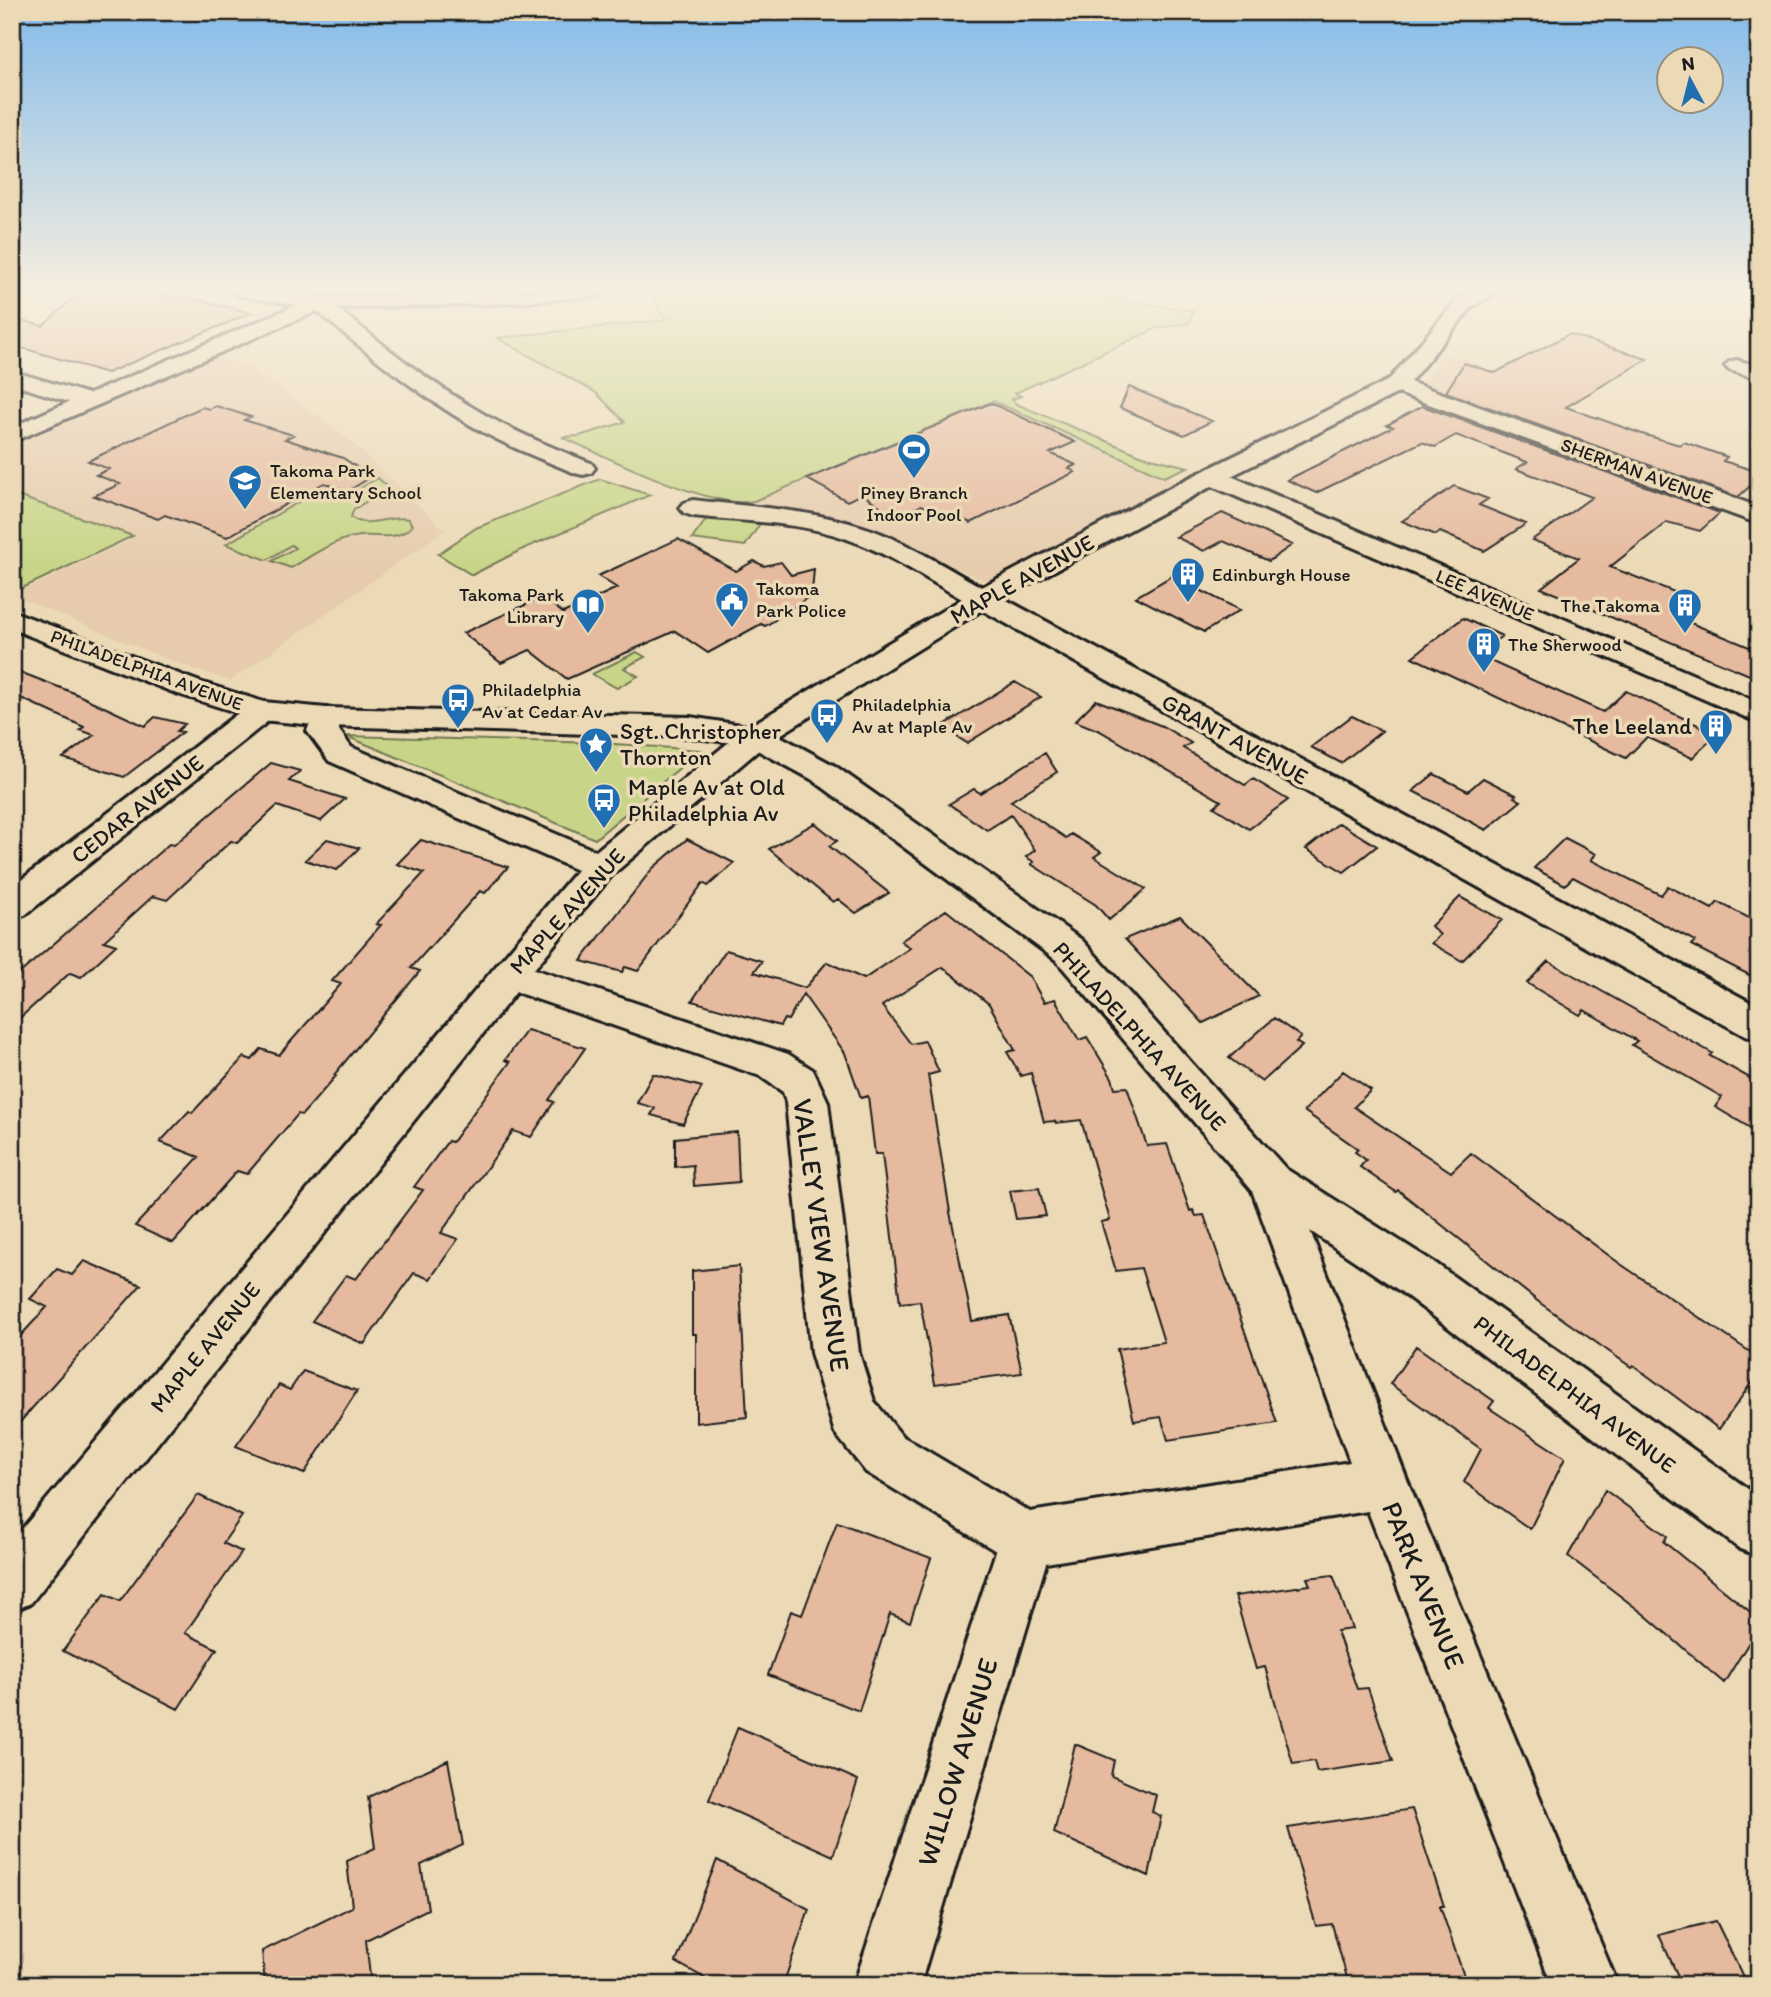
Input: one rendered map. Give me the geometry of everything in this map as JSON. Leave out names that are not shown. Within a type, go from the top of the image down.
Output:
[{"type":"street","points":[[32,383],[88,401]]},
{"type":"street","points":[[12,435],[130,383]]},
{"type":"street","points":[[424,383],[478,420],[526,445],[583,468]]},
{"type":"street","name":"MAPLE AVENUE","points":[[12,1584],[508,975],[600,866],[756,736],[983,598],[1212,477],[1397,385]]},
{"type":"street","name":"SHERMAN AVENUE","points":[[1397,385],[1759,516]]},
{"type":"street","name":"LEE AVENUE","points":[[1212,477],[1759,714]]},
{"type":"street","name":"GRANT AVENUE","points":[[693,508],[852,530],[905,555],[1063,645],[1759,1025]]},
{"type":"street","name":"PHILADELPHIA AVENUE","points":[[12,619],[189,688],[261,711],[326,717],[690,727],[756,736],[824,773],[1069,950],[1271,1182],[1419,1278],[1759,1530]]},
{"type":"street","name":"CEDAR AVENUE","points":[[12,906],[261,711]]},
{"type":"street","points":[[326,717],[323,731],[340,754],[600,866]]},
{"type":"street","name":"VALLEY VIEW AVENUE","points":[[508,975],[774,1065],[799,1082],[807,1102],[835,1353],[853,1415],[884,1454],[1026,1539]]},
{"type":"street","name":"PARK AVENUE","points":[[1271,1182],[1383,1483],[1585,1985]]},
{"type":"street","points":[[1026,1539],[1383,1483]]},
{"type":"street","name":"WILLOW AVENUE","points":[[887,1985],[1026,1539]]},
{"type":"shaded area","name":"Takoma Park Elementary School","points":[[151,383],[272,383],[345,436],[445,530],[230,681],[176,663],[12,595],[136,537],[12,493],[12,447]]},
{"type":"shaded area","points":[[1422,383],[1533,383],[1547,388],[1494,416],[1419,388]]},
{"type":"shaded area","points":[[993,401],[1182,485],[994,578],[983,580],[873,531],[750,512],[743,504]]},
{"type":"green space","points":[[579,383],[1036,383],[1015,393],[1021,396],[1012,399],[1016,404],[1143,456],[1188,467],[1164,477],[993,401],[754,501],[736,502],[713,498],[658,480],[562,437],[579,436],[625,422],[595,392]]},
{"type":"green space","points":[[378,478],[389,488],[354,509],[351,517],[363,522],[409,519],[412,526],[400,534],[341,540],[291,568],[272,561],[295,548],[291,545],[267,560],[226,544],[321,489],[345,497]]},
{"type":"green space","points":[[600,479],[650,495],[525,548],[472,575],[438,554],[476,528]]},
{"type":"green space","points":[[12,494],[133,536],[12,593]]},
{"type":"green space","points":[[708,517],[760,524],[745,546],[692,539]]},
{"type":"green space","points":[[637,652],[645,657],[624,668],[638,676],[617,688],[592,674]]},
{"type":"green space","points":[[346,736],[601,743],[701,750],[595,839]]},
{"type":"building","points":[[1451,383],[1606,383],[1566,407],[1645,435],[1680,445],[1684,442],[1727,457],[1723,461],[1759,472],[1759,478],[1738,497],[1446,392]]},
{"type":"building","points":[[1129,387],[1212,421],[1184,435],[1120,408]]},
{"type":"building","points":[[991,403],[1075,442],[1050,453],[1076,465],[1069,468],[1075,472],[971,523],[959,518],[952,521],[922,505],[896,517],[862,494],[847,501],[807,479]]},
{"type":"building","points":[[216,406],[251,417],[244,420],[293,435],[285,439],[343,458],[371,477],[348,491],[324,483],[227,537],[165,515],[158,519],[94,496],[120,484],[96,475],[109,469],[88,461],[202,407],[209,409]]},
{"type":"building","points":[[1422,406],[1720,513],[1700,531],[1667,522],[1610,567],[1695,600],[1676,617],[1759,651],[1759,679],[1541,588],[1579,558],[1532,540],[1592,497],[1516,469],[1527,462],[1456,435],[1435,447],[1422,442],[1316,493],[1287,480],[1393,427],[1387,425]]},
{"type":"building","points":[[1454,486],[1488,499],[1479,505],[1526,524],[1484,551],[1440,532],[1436,535],[1402,521]]},
{"type":"building","points":[[1222,513],[1292,545],[1269,561],[1223,541],[1204,551],[1176,537]]},
{"type":"building","points":[[678,539],[736,571],[754,561],[764,566],[781,562],[791,575],[814,569],[812,592],[765,626],[761,624],[708,653],[675,631],[567,679],[530,650],[501,663],[463,633],[543,597],[563,613],[617,588],[598,576]]},
{"type":"building","name":"Edinburgh House","points":[[1172,576],[1240,610],[1204,632],[1136,597]]},
{"type":"building","name":"The Sherwood","points":[[1463,618],[1502,636],[1477,655],[1603,712],[1626,691],[1717,734],[1692,758],[1647,737],[1626,758],[1412,657]]},
{"type":"building","points":[[12,669],[74,693],[145,726],[155,717],[185,724],[177,731],[183,732],[124,777],[63,758],[94,735],[80,730],[84,727],[12,694]]},
{"type":"building","points":[[1015,682],[1041,697],[967,743],[941,727]]},
{"type":"building","points":[[1096,700],[1162,726],[1191,743],[1183,748],[1245,785],[1253,779],[1288,800],[1249,829],[1214,807],[1221,801],[1100,731],[1075,721]]},
{"type":"building","points":[[1352,716],[1382,731],[1341,763],[1311,747]]},
{"type":"building","points":[[1045,753],[1057,772],[1011,801],[1066,838],[1071,834],[1101,852],[1094,857],[1146,889],[1109,920],[1096,905],[1031,864],[1034,862],[1026,857],[1035,850],[1011,815],[987,830],[949,804],[974,789],[980,793]]},
{"type":"building","points":[[271,763],[300,771],[289,781],[345,799],[321,821],[277,806],[237,843],[231,841],[167,900],[153,896],[104,941],[116,945],[81,977],[70,973],[12,1025],[12,980],[169,844],[174,845]]},
{"type":"building","points":[[1434,774],[1468,791],[1483,778],[1516,795],[1514,797],[1521,801],[1486,830],[1413,791]]},
{"type":"building","points":[[815,823],[837,841],[829,846],[889,893],[856,913],[838,899],[833,902],[769,849]]},
{"type":"building","points":[[1339,823],[1377,846],[1344,872],[1306,849]]},
{"type":"building","points":[[1565,838],[1596,854],[1591,860],[1661,895],[1668,886],[1712,909],[1718,902],[1759,923],[1759,980],[1691,945],[1695,941],[1573,877],[1565,885],[1534,868]]},
{"type":"building","points":[[327,839],[359,848],[337,870],[305,860]]},
{"type":"building","points":[[687,839],[734,863],[708,886],[703,883],[638,971],[625,967],[622,972],[581,961],[652,869]]},
{"type":"building","points":[[421,840],[508,867],[485,893],[480,891],[411,968],[420,971],[334,1075],[336,1076],[302,1115],[298,1114],[247,1174],[237,1171],[173,1243],[135,1226],[199,1157],[160,1142],[189,1111],[192,1113],[244,1057],[252,1060],[261,1049],[279,1055],[341,984],[332,981],[381,925],[376,924],[424,873],[397,864]]},
{"type":"building","points":[[1460,897],[1502,920],[1462,961],[1431,943],[1440,935],[1431,926]]},
{"type":"building","points":[[946,910],[1030,977],[1044,1002],[1055,999],[1079,1040],[1087,1037],[1112,1078],[1115,1088],[1127,1087],[1147,1146],[1167,1144],[1190,1211],[1193,1210],[1196,1216],[1204,1215],[1277,1423],[1168,1440],[1161,1417],[1134,1421],[1117,1349],[1164,1342],[1141,1268],[1116,1271],[1101,1222],[1110,1220],[1081,1120],[1044,1122],[1031,1073],[1021,1076],[1007,1052],[1015,1050],[989,1004],[943,967],[882,1006],[911,1044],[925,1041],[939,1072],[928,1075],[950,1212],[972,1321],[1009,1315],[1022,1373],[935,1384],[920,1301],[900,1303],[882,1154],[875,1154],[868,1096],[861,1098],[845,1053],[803,994],[788,1020],[784,1019],[780,1026],[692,1001],[726,950],[762,961],[754,972],[805,988],[827,962],[864,979],[910,948],[901,941]]},
{"type":"building","points":[[1180,916],[1259,996],[1203,1023],[1125,939]]},
{"type":"building","points":[[1548,961],[1712,1053],[1710,1056],[1759,1083],[1759,1133],[1715,1107],[1722,1097],[1632,1045],[1637,1041],[1584,1010],[1580,1015],[1527,983]]},
{"type":"building","points":[[1274,1018],[1301,1037],[1296,1042],[1302,1046],[1262,1082],[1229,1058]]},
{"type":"building","points":[[527,1030],[585,1048],[549,1100],[554,1102],[531,1137],[513,1131],[441,1233],[458,1239],[430,1279],[414,1273],[364,1344],[312,1321],[346,1275],[356,1279],[423,1190],[414,1187],[448,1141],[452,1142],[510,1062],[505,1060]]},
{"type":"building","points":[[1343,1071],[1371,1090],[1354,1107],[1451,1172],[1471,1153],[1619,1263],[1759,1358],[1759,1372],[1719,1429],[1633,1365],[1631,1367],[1540,1303],[1398,1190],[1396,1192],[1360,1167],[1366,1160],[1355,1152],[1358,1149],[1304,1111]]},
{"type":"building","points":[[653,1074],[702,1087],[683,1124],[651,1115],[655,1108],[637,1103]]},
{"type":"building","points":[[737,1132],[739,1182],[694,1186],[693,1165],[675,1167],[675,1138]]},
{"type":"building","points":[[1039,1188],[1046,1216],[1016,1219],[1010,1191]]},
{"type":"building","points":[[84,1261],[141,1285],[12,1431],[12,1345],[47,1307],[30,1299],[57,1269],[72,1275]]},
{"type":"building","points":[[739,1266],[747,1417],[696,1423],[696,1334],[692,1334],[692,1271]]},
{"type":"building","points":[[1416,1346],[1494,1401],[1489,1408],[1565,1458],[1530,1529],[1464,1482],[1481,1449],[1390,1384]]},
{"type":"building","points":[[303,1371],[357,1391],[304,1474],[236,1446],[279,1385],[290,1390]]},
{"type":"building","points":[[1605,1490],[1667,1536],[1664,1542],[1759,1619],[1759,1626],[1724,1683],[1645,1615],[1568,1556]]},
{"type":"building","points":[[198,1495],[242,1516],[223,1543],[242,1552],[185,1633],[217,1649],[178,1709],[63,1651],[105,1594],[120,1601]]},
{"type":"building","points":[[837,1522],[931,1558],[910,1622],[890,1614],[859,1711],[768,1675],[791,1611],[802,1615]]},
{"type":"building","points":[[1333,1575],[1352,1629],[1337,1631],[1357,1689],[1368,1688],[1393,1761],[1317,1772],[1314,1761],[1293,1764],[1265,1667],[1256,1669],[1235,1596],[1310,1585],[1307,1578]]},
{"type":"building","points":[[738,1727],[858,1780],[833,1856],[709,1800]]},
{"type":"building","points":[[1075,1744],[1114,1760],[1111,1776],[1156,1795],[1152,1812],[1161,1816],[1149,1876],[1054,1833]]},
{"type":"building","points":[[448,1760],[463,1845],[421,1865],[428,1909],[366,1940],[371,1985],[265,1985],[262,1951],[352,1907],[347,1861],[375,1848],[368,1797]]},
{"type":"building","points":[[1412,1809],[1444,1906],[1440,1906],[1467,1985],[1349,1985],[1332,1924],[1316,1926],[1288,1828]]},
{"type":"building","points":[[717,1860],[809,1909],[783,1985],[717,1985],[676,1962]]},
{"type":"building","points":[[1716,1921],[1747,1985],[1682,1985],[1659,1935]]},
{"type":"place","name":"Piney Branch Indoor Pool","points":[[914,480]]},
{"type":"place","name":"Takoma Park Elementary School","points":[[245,511]]},
{"type":"place","name":"Edinburgh House","points":[[1188,604]]},
{"type":"place","name":"Takoma Park Police","points":[[732,629]]},
{"type":"place","name":"Takoma Park Library","points":[[588,635]]},
{"type":"place","name":"The Takoma","points":[[1685,635]]},
{"type":"place","name":"The Sherwood","points":[[1484,674]]},
{"type":"place","name":"Philadelphia Av at Cedar Av","points":[[458,730]]},
{"type":"place","name":"Philadelphia Av at Maple Av","points":[[827,745]]},
{"type":"place","name":"The Leeland","points":[[1716,756]]},
{"type":"place","name":"Sgt. Christopher Thornton","points":[[596,774]]},
{"type":"place","name":"Maple Av at Old Philadelphia Av","points":[[604,830]]}]
